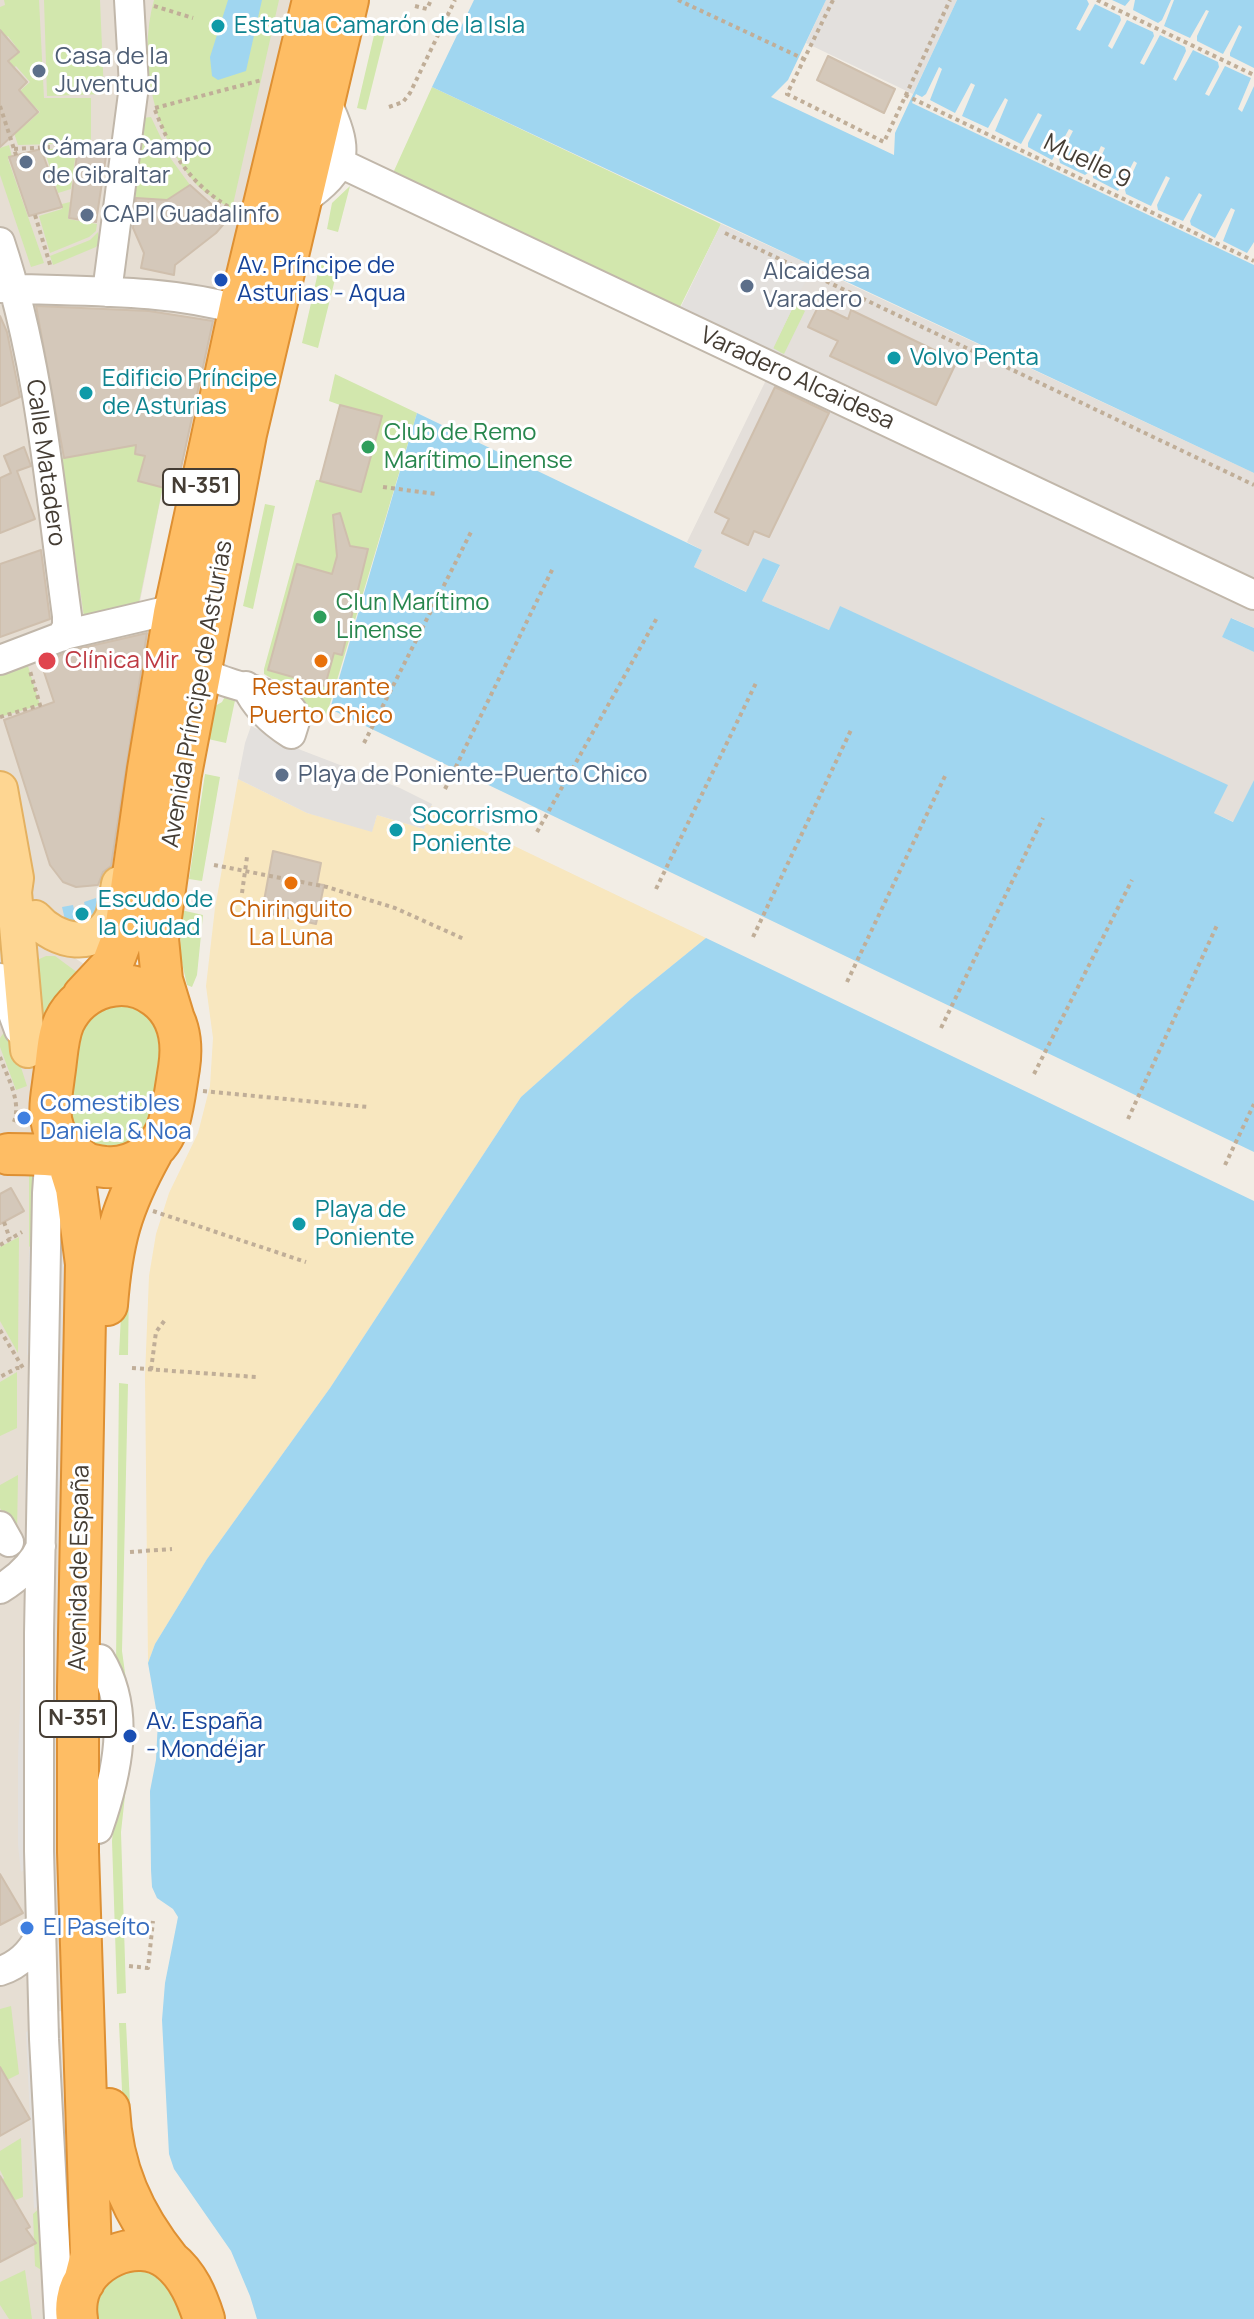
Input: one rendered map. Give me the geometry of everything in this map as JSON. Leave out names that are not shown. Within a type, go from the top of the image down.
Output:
[{"type":"highway","name":"Avenida Príncipe de Asturias","points":[[104,986],[125,931],[148,769],[195,671],[174,613],[240,310],[313,0]]},
{"type":"highway","name":"Avenida Príncipe de Asturias","points":[[173,1016],[164,994],[158,939],[195,671],[246,434],[348,0]]},
{"type":"highway","points":[[104,986],[152,994],[173,1016]]},
{"type":"highway","name":"N-351","points":[[60,1138],[59,1037],[65,1021],[104,986]]},
{"type":"highway","name":"N-351","points":[[152,1152],[169,1124],[181,1056],[180,1035],[173,1016]]},
{"type":"highway","points":[[14,1054],[41,1095],[60,1138],[106,1167],[123,1166],[152,1152]]},
{"type":"highway","points":[[4,1156],[60,1138]]},
{"type":"highway","name":"Avenida de España","points":[[60,1138],[82,1216],[86,1264],[78,1852],[91,2255],[72,2289]]},
{"type":"highway","name":"Avenida de España","points":[[152,1152],[123,1209],[110,1269],[106,1314],[98,1829],[110,2136],[129,2200],[150,2236],[170,2261]]},
{"type":"highway","points":[[72,2289],[100,2263],[127,2250],[152,2252],[170,2261]]},
{"type":"highway","name":"N-351","points":[[170,2261],[190,2284],[204,2319]]},
{"type":"main road","points":[[35,918],[52,934],[71,940],[89,938],[100,932],[112,917],[147,692],[152,677],[195,671]]},
{"type":"main road","points":[[0,790],[16,878],[14,1054]]},
{"type":"main road","points":[[16,878],[35,918],[58,947],[104,986]]},
{"type":"street","points":[[107,292],[147,6]]},
{"type":"street","points":[[301,202],[324,186],[340,163],[342,149],[339,133],[325,98]]},
{"type":"street","name":"Varadero Alcaidesa","points":[[340,163],[1254,595]]},
{"type":"street","name":"Calle Matadero","points":[[0,242],[7,288],[40,413],[67,616],[61,637]]},
{"type":"street","points":[[7,288],[107,292],[203,301],[240,310]]},
{"type":"street","points":[[14,662],[61,637],[159,613],[174,613]]},
{"type":"street","points":[[195,671],[246,686],[278,725],[290,720]]},
{"type":"street","points":[[0,978],[14,1054]]},
{"type":"street","name":"Avenida de España","points":[[60,1138],[41,1546],[38,1769],[42,1990],[72,2289]]},
{"type":"street","points":[[3,1587],[30,1564],[41,1546]]},
{"type":"street","points":[[3,1587],[14,1584],[28,1592],[40,1609]]},
{"type":"street","points":[[7,1969],[31,1950],[42,1930]]},
{"type":"street","points":[[7,1969],[26,1974],[42,1990]]},
{"type":"street","points":[[47,2319],[48,2292],[72,2289]]},
{"type":"street","points":[[59,2319],[72,2289]]},
{"type":"path","points":[[415,6],[427,9],[431,0]]},
{"type":"path","points":[[389,107],[403,102],[410,93],[455,0]]},
{"type":"path","points":[[678,0],[804,59]]},
{"type":"path","points":[[833,0],[787,94],[884,142],[950,0]]},
{"type":"path","points":[[1097,0],[1254,75]]},
{"type":"path","points":[[147,6],[193,18]]},
{"type":"path","points":[[155,108],[262,80]]},
{"type":"path","points":[[153,94],[164,133],[188,174],[199,187],[232,209]]},
{"type":"path","name":"Muelle 9","points":[[905,95],[1254,261]]},
{"type":"path","points":[[0,106],[17,158]]},
{"type":"path","points":[[14,149],[90,145],[105,140]]},
{"type":"path","points":[[35,215],[57,290]]},
{"type":"path","points":[[725,233],[1254,485]]},
{"type":"path","points":[[383,487],[436,494]]},
{"type":"path","points":[[364,743],[471,532]]},
{"type":"path","points":[[445,789],[553,568]]},
{"type":"path","points":[[537,832],[658,616]]},
{"type":"path","points":[[0,717],[40,705],[14,662]]},
{"type":"path","points":[[656,889],[756,683]]},
{"type":"path","points":[[753,937],[851,730]]},
{"type":"path","points":[[847,982],[946,774]]},
{"type":"path","points":[[941,1028],[1043,818]]},
{"type":"path","points":[[242,893],[247,857]]},
{"type":"path","points":[[214,865],[327,887],[395,908],[464,939]]},
{"type":"path","points":[[1034,1074],[1132,880]]},
{"type":"path","points":[[1128,1119],[1218,923]]},
{"type":"path","points":[[4,1156],[1,1135],[15,1122],[14,1054]]},
{"type":"path","points":[[198,1091],[368,1107]]},
{"type":"path","points":[[1225,1165],[1254,1104]]},
{"type":"path","points":[[151,1210],[306,1262]]},
{"type":"path","points":[[4,1222],[10,1239]]},
{"type":"path","points":[[0,1245],[25,1231]]},
{"type":"path","points":[[151,1370],[156,1332],[165,1320]]},
{"type":"path","points":[[0,1330],[23,1368],[0,1377]]},
{"type":"path","points":[[132,1368],[256,1377]]},
{"type":"path","points":[[130,1552],[172,1549]]},
{"type":"path","points":[[129,1966],[148,1968],[153,1921]]},
{"type":"shaded area","points":[[0,0],[313,0],[240,310],[203,307],[217,322],[176,491],[163,487],[139,606],[174,618],[102,920],[58,947],[84,964],[30,1056],[76,1188],[83,2010],[44,2012],[59,2319],[0,2319]]},
{"type":"shaded area","points":[[826,0],[957,0],[913,94],[806,43]]},
{"type":"shaded area","name":"Alcaidesa Varadero","points":[[721,224],[1254,473],[1254,628],[1232,618],[1222,637],[1254,652],[1254,780],[1234,822],[1214,813],[1227,785],[841,607],[829,630],[762,601],[780,566],[747,592],[694,567],[702,550],[687,542],[768,376]]},
{"type":"shaded area","name":"Alcaidesa Varadero","points":[[721,224],[813,266],[773,348],[780,352],[772,367],[674,321]]},
{"type":"shaded area","name":"Playa de Poniente-Puerto Chico","points":[[251,726],[432,804],[424,829],[377,815],[372,832],[307,813],[238,779]]},
{"type":"shaded area","points":[[53,1236],[65,1252],[63,1355],[52,1347]]},
{"type":"shaded area","points":[[42,1239],[39,1345],[27,1355],[29,1250]]},
{"type":"shaded area","points":[[39,1377],[37,1495],[25,1500],[27,1385]]},
{"type":"shaded area","points":[[51,1378],[63,1387],[60,1515],[48,1501]]},
{"type":"shaded area","points":[[34,1648],[32,1865],[21,1872],[18,1757],[22,1657]]},
{"type":"shaded area","points":[[50,2022],[61,2029],[68,2206],[57,2200]]},
{"type":"shaded area","points":[[38,2025],[46,2200],[34,2209],[26,2032]]},
{"type":"green space","points":[[4,0],[39,0],[44,98],[91,98],[91,143],[18,145],[13,130],[17,126],[21,129],[40,112],[26,97],[8,115],[11,99],[30,82],[16,66],[0,82],[0,69],[20,52],[8,36],[0,42],[0,7],[5,5]]},
{"type":"green space","points":[[44,0],[100,0],[104,94],[47,96]]},
{"type":"green space","points":[[154,0],[279,0],[232,209],[197,185],[182,166],[160,122],[149,73],[149,24]]},
{"type":"green space","points":[[375,31],[385,34],[366,110],[357,108]]},
{"type":"green space","points":[[432,87],[721,224],[679,309],[393,173]]},
{"type":"green space","points":[[151,117],[171,159],[190,185],[167,200],[134,198],[143,118]]},
{"type":"green space","points":[[9,145],[12,157],[8,159],[44,263],[31,267],[0,175],[0,148]]},
{"type":"green space","points":[[107,148],[105,155],[76,152],[71,189],[58,193],[44,149]]},
{"type":"green space","points":[[350,186],[338,232],[327,229],[332,203]]},
{"type":"green space","points":[[70,202],[68,219],[97,224],[96,231],[50,253],[39,216],[62,209],[62,204]]},
{"type":"green space","points":[[98,232],[99,243],[96,247],[53,265],[50,256],[90,240]]},
{"type":"green space","points":[[321,259],[339,263],[318,348],[302,343]]},
{"type":"green space","points":[[794,305],[805,311],[784,354],[773,349]]},
{"type":"green space","points":[[335,374],[417,413],[326,717],[299,703],[281,684],[264,674],[264,669],[340,405],[329,401]]},
{"type":"green space","points":[[124,437],[137,439],[135,454],[145,456],[138,481],[163,486],[138,607],[84,617],[61,458],[124,447]]},
{"type":"green space","points":[[265,504],[275,506],[253,609],[243,606]]},
{"type":"green space","points":[[27,663],[40,705],[0,717],[0,673]]},
{"type":"green space","points":[[229,689],[237,691],[226,743],[208,739],[215,706],[222,702]]},
{"type":"green space","points":[[205,774],[220,777],[202,881],[189,879]]},
{"type":"green space","points":[[181,910],[203,915],[197,975],[192,987],[187,985],[180,954]]},
{"type":"green space","points":[[55,956],[78,973],[39,1053],[37,960]]},
{"type":"green space","points":[[139,1004],[166,1038],[148,1134],[111,1152],[84,1144],[65,1113],[77,1028],[96,1006]]},
{"type":"green space","points":[[8,1027],[27,1086],[16,1090],[0,1047],[0,1038]]},
{"type":"green space","points":[[29,1161],[37,1168],[43,1234],[29,1247]]},
{"type":"green space","points":[[153,1185],[134,1245],[129,1281],[128,1355],[119,1355],[123,1276]]},
{"type":"green space","points":[[19,1237],[18,1353],[0,1321],[0,1247]]},
{"type":"green space","points":[[17,1372],[17,1428],[0,1436],[0,1382]]},
{"type":"green space","points":[[119,1383],[128,1384],[122,1651],[131,1716],[116,1664]]},
{"type":"green space","points":[[18,1475],[15,1534],[0,1508],[0,1485]]},
{"type":"green space","points":[[128,1768],[121,1832],[126,1993],[117,1994],[112,1841],[115,1810]]},
{"type":"green space","points":[[11,2006],[19,2074],[7,2080],[0,2068],[0,2009]]},
{"type":"green space","points":[[119,2023],[126,2023],[131,2124],[136,2155],[156,2222],[123,2113]]},
{"type":"green space","points":[[21,2138],[23,2197],[13,2201],[2,2180],[0,2151]]},
{"type":"green space","points":[[43,2205],[43,2271],[35,2266],[33,2214]]},
{"type":"green space","points":[[128,2267],[156,2269],[189,2319],[92,2319],[102,2283]]},
{"type":"green space","points":[[25,2270],[32,2319],[9,2319],[0,2305],[0,2282]]},
{"type":"sand","name":"Playa de Poniente","points":[[238,779],[307,813],[372,831],[377,815],[424,829],[431,806],[706,938],[632,998],[521,1097],[330,1388],[207,1559],[155,1644],[148,1663],[145,1376],[149,1276],[156,1234],[169,1193],[198,1133],[210,1086],[213,1038],[206,986],[215,908]]},
{"type":"water","points":[[228,0],[262,0],[246,71],[218,80],[212,76],[210,57]]},
{"type":"water","points":[[474,0],[826,0],[788,80],[771,97],[894,155],[895,133],[957,0],[1254,0],[1254,473],[432,87]]},
{"type":"water","points":[[417,413],[702,550],[694,567],[746,592],[763,558],[780,565],[762,601],[829,630],[840,606],[1228,785],[1214,813],[1233,822],[1254,780],[1254,1152],[330,709]]},
{"type":"water","points":[[1231,618],[1254,628],[1254,652],[1222,637]]},
{"type":"water","points":[[96,898],[101,919],[85,927],[67,928],[62,907],[73,905],[77,922],[83,924],[88,918],[84,902]]},
{"type":"water","points":[[706,938],[1254,1201],[1254,2319],[257,2319],[231,2251],[174,2169],[169,2154],[162,2020],[165,1983],[178,1917],[173,1909],[157,1898],[152,1887],[150,1791],[156,1760],[158,1720],[148,1663],[155,1644],[207,1559],[330,1388],[521,1097],[632,998]]},
{"type":"pier","points":[[1087,0],[1112,0],[1125,6],[1130,0],[1135,0],[1133,10],[1158,23],[1171,0],[1174,0],[1164,26],[1190,38],[1206,10],[1209,11],[1197,41],[1223,54],[1239,25],[1242,27],[1230,56],[1254,68],[1254,86],[1242,112],[1238,109],[1251,78],[1225,66],[1209,96],[1205,94],[1219,67],[1218,62],[1193,50],[1176,81],[1173,79],[1185,47],[1160,35],[1144,65],[1140,63],[1154,36],[1153,32],[1127,20],[1112,49],[1108,46],[1121,20],[1120,16],[1095,4],[1080,31],[1076,29],[1089,4]]},
{"type":"pier","points":[[939,67],[942,69],[930,100],[955,113],[971,83],[975,85],[962,116],[988,128],[1005,98],[1008,100],[995,131],[1021,144],[1038,113],[1042,115],[1028,147],[1052,160],[1069,129],[1073,131],[1059,158],[1060,163],[1085,175],[1101,146],[1105,148],[1093,178],[1118,191],[1134,161],[1137,163],[1126,194],[1151,206],[1166,176],[1170,178],[1157,205],[1158,210],[1183,221],[1199,193],[1202,195],[1191,225],[1215,238],[1231,208],[1235,210],[1223,241],[1247,253],[1254,242],[1254,265],[912,103],[916,94],[922,97],[926,94]]},
{"type":"building","points":[[0,30],[19,52],[8,61],[27,82],[19,90],[38,112],[0,147]]},
{"type":"building","points":[[828,56],[895,89],[884,113],[817,80]]},
{"type":"building","points":[[41,149],[62,207],[29,216],[9,157]]},
{"type":"building","points":[[77,154],[106,156],[96,222],[69,218]]},
{"type":"building","points":[[190,185],[228,219],[216,233],[175,265],[174,275],[141,268],[144,253],[133,228],[136,198],[167,200]]},
{"type":"building","name":"Volvo Penta","points":[[819,305],[848,319],[851,310],[957,361],[936,405],[830,356],[838,341],[808,327]]},
{"type":"building","name":"Edificio Príncipe de Asturias","points":[[36,306],[149,311],[213,321],[176,491],[138,481],[145,456],[135,454],[136,445],[64,458]]},
{"type":"building","points":[[0,316],[7,332],[20,397],[0,406]]},
{"type":"building","points":[[775,387],[829,413],[769,537],[754,531],[748,545],[722,533],[729,519],[715,512]]},
{"type":"building","points":[[340,405],[382,416],[361,492],[320,481]]},
{"type":"building","points":[[24,447],[31,466],[17,471],[35,519],[0,533],[0,478],[11,473],[4,456]]},
{"type":"building","points":[[340,513],[350,546],[368,549],[342,655],[334,653],[325,686],[268,670],[297,564],[332,574],[337,556],[333,515]]},
{"type":"building","points":[[41,550],[50,619],[0,637],[0,564]]},
{"type":"building","points":[[147,633],[111,866],[103,872],[98,885],[76,887],[63,882],[50,865],[4,720],[54,702],[41,663],[73,650]]},
{"type":"building","name":"Chiringuito La Luna","points":[[273,851],[321,863],[317,884],[324,885],[316,924],[262,912]]},
{"type":"building","points":[[11,1188],[24,1211],[0,1224],[0,1194]]},
{"type":"building","points":[[0,1874],[23,1913],[0,1925]]},
{"type":"building","points":[[0,2067],[30,2119],[0,2136]]},
{"type":"building","points":[[0,2176],[36,2243],[0,2262]]},
{"type":"place","name":"Estatua Camarón de la Isla","points":[[218,26]]},
{"type":"place","name":"Casa de la Juventud","points":[[39,71]]},
{"type":"place","name":"Cámara Campo de Gibraltar","points":[[26,162]]},
{"type":"place","name":"CAPI Guadalinfo","points":[[87,215]]},
{"type":"place","name":"Av. Príncipe de Asturias - Aqua","points":[[221,280]]},
{"type":"place","name":"Alcaidesa Varadero","points":[[747,286]]},
{"type":"place","name":"Volvo Penta","points":[[894,358]]},
{"type":"place","name":"Edificio Príncipe de Asturias","points":[[86,393]]},
{"type":"place","name":"Club de Remo Marítimo Linense","points":[[368,447]]},
{"type":"place","name":"Clun Marítimo Linense","points":[[320,617]]},
{"type":"place","name":"Clínica Mir","points":[[47,661]]},
{"type":"place","name":"Restaurante Puerto Chico","points":[[321,661]]},
{"type":"place","name":"Playa de Poniente-Puerto Chico","points":[[282,775]]},
{"type":"place","name":"Socorrismo Poniente","points":[[396,830]]},
{"type":"place","name":"Chiringuito La Luna","points":[[291,883]]},
{"type":"place","name":"Escudo de la Ciudad","points":[[82,914]]},
{"type":"place","name":"Comestibles Daniela & Noa","points":[[24,1118]]},
{"type":"place","name":"Playa de Poniente","points":[[299,1224]]},
{"type":"place","name":"Av. España - Mondéjar","points":[[130,1736]]},
{"type":"place","name":"El Paseíto","points":[[27,1928]]}]
